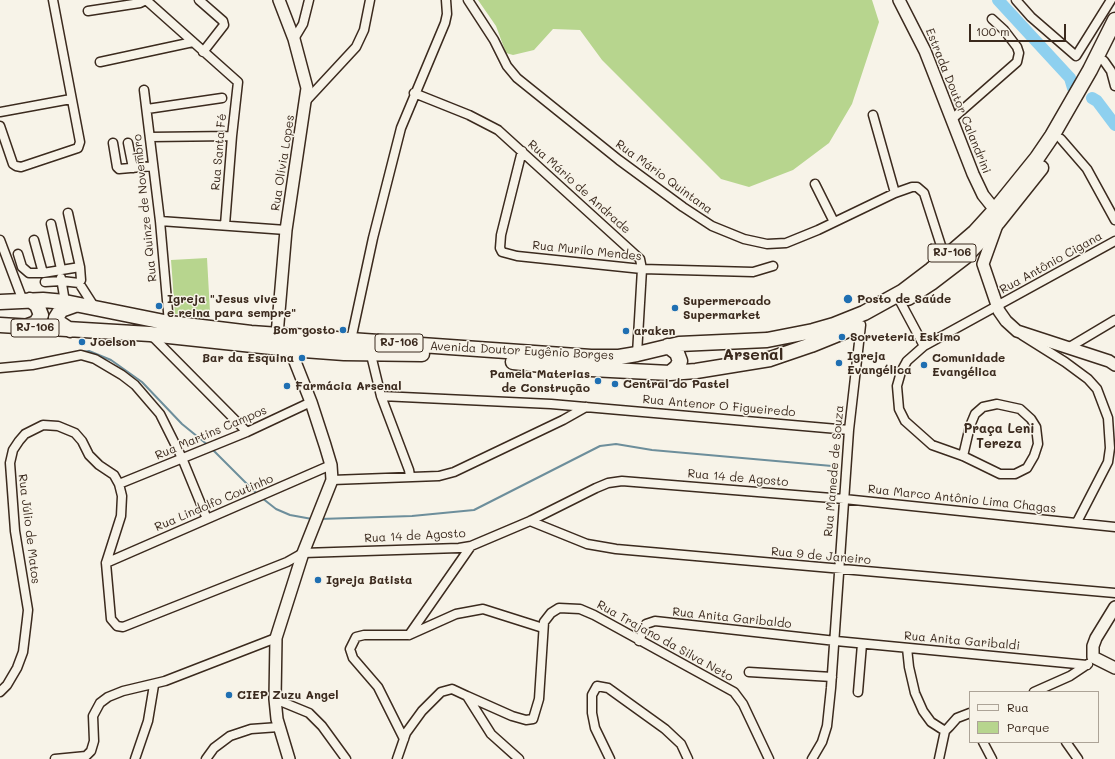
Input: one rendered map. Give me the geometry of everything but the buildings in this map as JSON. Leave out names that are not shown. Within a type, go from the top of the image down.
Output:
[{"type":"highway","name":"Avenida Doutor Eugênio Borges","points":[[0,325],[150,334],[290,349],[371,354],[415,353],[571,368],[670,373],[727,368],[770,359],[811,345],[861,324],[901,303],[931,283],[965,257],[997,216],[1037,158],[1067,120],[1093,72],[1115,20]]},
{"type":"highway","name":"Avenida Doutor Eugênio Borges","points":[[1093,72],[1110,69],[1115,39]]},
{"type":"highway","name":"Avenida Doutor Eugênio Borges","points":[[0,302],[43,300],[70,303],[169,323],[277,335],[591,357],[618,357],[668,346],[693,343],[767,340],[834,325],[864,313],[902,292],[975,232],[997,216],[1038,172],[1061,139],[1067,120]]},
{"type":"highway","points":[[25,327],[36,323],[40,318],[40,309],[26,301]]},
{"type":"highway","points":[[70,303],[61,310],[56,318],[58,322],[70,330]]},
{"type":"highway","points":[[668,346],[680,357],[679,364],[670,373]]},
{"type":"street","points":[[0,126],[13,164],[21,167],[76,150],[80,142],[53,0]]},
{"type":"street","points":[[88,11],[105,4],[140,3],[146,0],[203,52],[224,25],[223,21],[199,0]]},
{"type":"street","name":"Rua Olívia Lopes","points":[[277,335],[286,230],[307,88],[294,39],[279,0]]},
{"type":"street","points":[[294,39],[303,24],[309,0]]},
{"type":"street","points":[[305,102],[356,47],[364,30],[370,0]]},
{"type":"street","points":[[351,340],[373,238],[401,128],[414,93],[445,22],[447,14],[446,0]]},
{"type":"street","name":"Rua Mário Quintana","points":[[468,0],[494,40],[507,66],[517,78],[619,160],[702,220],[744,238],[767,244],[779,244],[795,240],[895,193],[912,187],[920,189],[924,193],[945,258]]},
{"type":"street","name":"Estrada Doutor Calandrini","points":[[899,0],[926,51],[983,194],[997,216]]},
{"type":"street","points":[[1016,0],[1031,17],[1076,56],[1111,2]]},
{"type":"street","points":[[952,119],[1017,62],[1019,53],[1017,47],[1004,30],[992,19]]},
{"type":"street","points":[[100,62],[193,42]]},
{"type":"street","name":"Rua Santa Fé","points":[[203,52],[238,82],[225,225]]},
{"type":"street","points":[[1110,69],[1115,86]]},
{"type":"street","name":"Rua Quinze de Novembro","points":[[144,90],[152,166],[160,220],[169,323]]},
{"type":"street","name":"Rua Mário de Andrade","points":[[414,93],[489,124],[522,151],[637,256],[642,263],[642,269]]},
{"type":"street","points":[[147,109],[222,98]]},
{"type":"street","points":[[0,112],[71,99]]},
{"type":"street","points":[[873,116],[895,193]]},
{"type":"street","points":[[150,137],[232,136]]},
{"type":"street","points":[[1061,139],[1087,169],[1115,220]]},
{"type":"street","points":[[113,143],[116,167],[122,170],[152,166]]},
{"type":"street","points":[[128,143],[133,168]]},
{"type":"street","name":"Rua Murilo Mendes","points":[[522,151],[500,235],[500,248],[502,252],[517,256],[642,269],[753,272],[773,266]]},
{"type":"street","points":[[815,184],[834,222]]},
{"type":"street","points":[[68,214],[80,267],[81,277],[79,283]]},
{"type":"street","points":[[997,216],[983,264],[998,306],[1006,321],[1017,331],[1065,362],[1088,379],[1097,389],[1103,402],[1110,433],[1108,462],[1077,522]]},
{"type":"street","points":[[160,220],[286,230]]},
{"type":"street","points":[[51,224],[62,281],[70,303]]},
{"type":"street","points":[[0,240],[26,301]]},
{"type":"street","points":[[34,240],[42,273]]},
{"type":"street","name":"Rua Antônio Cigana","points":[[963,456],[932,445],[904,422],[899,409],[898,386],[901,372],[907,361],[924,346],[1115,241]]},
{"type":"street","points":[[18,254],[24,270],[29,273],[42,273],[80,267]]},
{"type":"street","points":[[965,257],[983,264]]},
{"type":"street","points":[[637,354],[642,269]]},
{"type":"street","points":[[45,282],[62,281],[79,283]]},
{"type":"street","points":[[79,283],[96,309]]},
{"type":"street","points":[[901,303],[924,346]]},
{"type":"street","points":[[1068,348],[1115,320]]},
{"type":"street","name":"Rua Mamede de Souza","points":[[812,759],[822,742],[827,726],[836,641],[838,569],[849,430],[861,324]]},
{"type":"street","points":[[1017,331],[1109,360],[1115,365]]},
{"type":"street","points":[[150,334],[247,432]]},
{"type":"street","points":[[289,759],[279,727],[275,699],[276,638],[303,554],[332,480],[331,465],[311,402],[290,349]]},
{"type":"street","points":[[371,354],[381,396],[410,476]]},
{"type":"street","points":[[0,368],[32,365],[73,356],[81,356],[95,359],[122,375],[160,414],[182,458],[207,519]]},
{"type":"street","name":"Rua Antenor O Figueiredo","points":[[381,396],[586,407],[849,430]]},
{"type":"street","name":"Rua Martins Campos","points":[[119,484],[247,432],[311,402]]},
{"type":"street","points":[[997,404],[1020,409],[1031,419],[1036,427],[1038,444],[1034,456],[1027,468],[1015,474],[1000,474],[963,456],[970,426],[975,414],[983,407],[997,404]]},
{"type":"street","points":[[332,480],[439,476],[454,472],[563,420],[586,407]]},
{"type":"street","name":"Rua Júlio de Matos","points":[[0,692],[7,685],[17,668],[23,652],[28,619],[15,530],[9,472],[13,450],[25,434],[38,427],[50,424],[66,428],[79,436],[89,455],[99,465],[114,476],[119,484]]},
{"type":"street","name":"Rua Lindolfo Coutinho","points":[[106,562],[331,465]]},
{"type":"street","name":"Rua 14 de Agosto","points":[[106,562],[110,619],[117,626],[128,626],[287,562],[303,554],[459,548],[470,546],[530,521],[608,483],[622,481],[844,499]]},
{"type":"street","points":[[106,562],[121,516],[122,496],[119,484]]},
{"type":"street","name":"Rua Marco Antônio Lima Chagas","points":[[844,499],[1115,527]]},
{"type":"street","name":"Rua 9 de Janeiro","points":[[530,521],[575,540],[599,547],[1115,593]]},
{"type":"street","points":[[409,635],[470,546]]},
{"type":"street","points":[[1038,691],[1070,676],[1092,661],[1096,638],[1115,607]]},
{"type":"street","name":"Rua Trajano da Silva Neto","points":[[543,628],[547,617],[554,610],[559,608],[580,609],[598,617],[638,641],[734,692],[743,704],[769,759]]},
{"type":"street","points":[[397,759],[408,729],[422,711],[441,692],[452,689],[457,690],[512,716],[526,720],[533,719],[539,699],[543,628],[483,609],[456,614],[409,635],[360,635],[354,640],[350,649],[352,658],[378,687],[404,739]]},
{"type":"street","name":"Rua Anita Garibaldo","points":[[638,641],[646,624],[655,621],[836,641]]},
{"type":"street","points":[[55,759],[86,756],[91,751],[94,742],[93,716],[100,703],[108,697],[123,691],[154,684],[276,638]]},
{"type":"street","name":"Rua Anita Garibaldi","points":[[836,641],[907,648],[1092,661]]},
{"type":"street","points":[[858,692],[862,644]]},
{"type":"street","points":[[907,648],[914,693],[923,711],[931,722],[945,732]]},
{"type":"street","points":[[1092,661],[1115,668]]},
{"type":"street","points":[[749,672],[832,677]]},
{"type":"street","points":[[135,759],[148,721],[154,684]]},
{"type":"street","points":[[610,759],[595,728],[592,713],[592,695],[597,686],[608,688],[665,729],[680,744],[688,759]]},
{"type":"street","points":[[467,696],[491,734],[518,759]]},
{"type":"street","points":[[275,699],[310,713],[322,726],[346,759]]},
{"type":"street","points":[[939,759],[945,732],[957,718],[969,716]]},
{"type":"street","points":[[206,759],[214,748],[230,736],[251,729],[279,727]]},
{"type":"street","points":[[984,743],[992,759]]},
{"type":"street","points":[[1067,743],[1078,759]]},
{"type":"green space","points":[[478,0],[872,0],[879,22],[852,104],[829,143],[793,170],[749,187],[721,179],[602,60],[580,30],[553,29],[534,50],[513,55],[506,53],[496,26]]},
{"type":"green space","points":[[207,258],[210,312],[175,314],[171,260]]},
{"type":"waterway","points":[[998,0],[1070,78],[1073,88]]},
{"type":"waterway","points":[[1092,98],[1097,101],[1115,125]]},
{"type":"waterway","points":[[82,352],[89,351],[111,360],[142,382],[182,424],[209,446]]},
{"type":"waterway","points":[[320,519],[412,516],[474,510],[600,446],[616,444],[652,450],[832,466]]},
{"type":"waterway","points":[[212,449],[257,494]]},
{"type":"waterway","points":[[262,498],[276,509],[290,515],[312,519]]},
{"type":"place","name":"Posto de Saúde","points":[[848,299]]},
{"type":"place","name":"Igreja \"Jesus vive e reina para sempre\"","points":[[159,306]]},
{"type":"place","name":"Supermercado Supermarket","points":[[675,308]]},
{"type":"place","name":"Bom gosto","points":[[343,330]]},
{"type":"place","name":"araken","points":[[626,331]]},
{"type":"place","name":"Sorveteria Eskimo","points":[[842,337]]},
{"type":"place","name":"Joelson","points":[[82,342]]},
{"type":"place","name":"Bar da Esquina","points":[[302,358]]},
{"type":"place","name":"Igreja Evangélica","points":[[839,363]]},
{"type":"place","name":"Comunidade Evangélica","points":[[924,365]]},
{"type":"place","name":"Pamela Materias de Construção","points":[[598,381]]},
{"type":"place","name":"Central do Pastel","points":[[615,384]]},
{"type":"place","name":"Farmácia Arsenal","points":[[287,386]]},
{"type":"place","name":"Igreja Batista","points":[[318,580]]},
{"type":"place","name":"CIEP Zuzu Angel","points":[[229,695]]},
{"type":"district","name":"Arsenal","points":[[753,355]]},
{"type":"district","name":"Praça Leni Tereza","points":[[999,436]]}]
